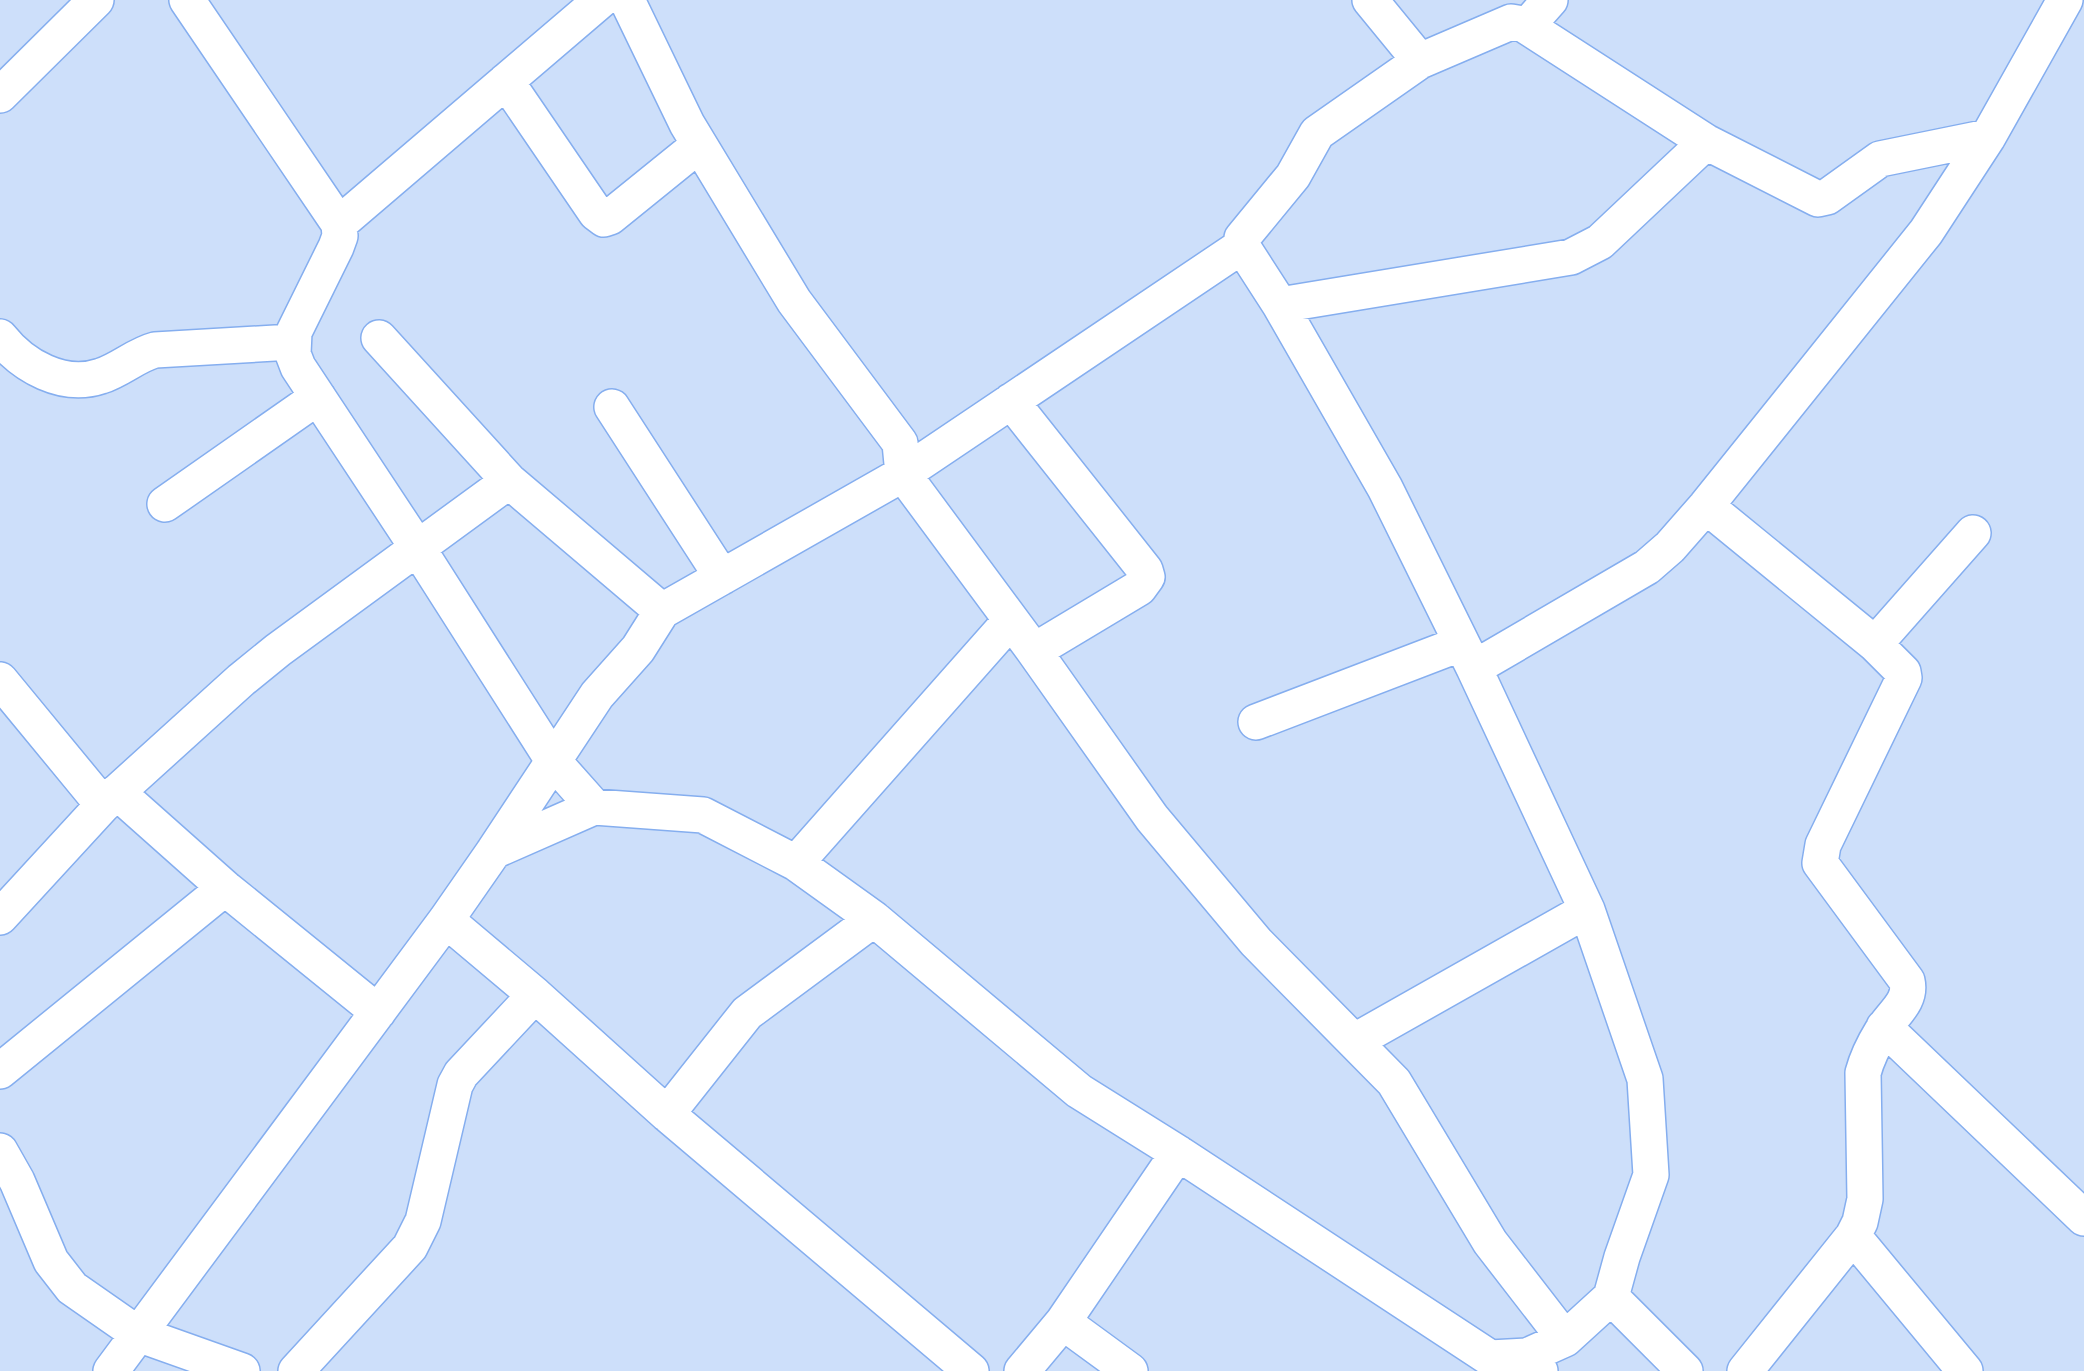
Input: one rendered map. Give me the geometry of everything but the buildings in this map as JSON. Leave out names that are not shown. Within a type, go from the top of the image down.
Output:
[{"type":"street","points":[[0,94],[96,0]]},
{"type":"street","points":[[187,0],[339,224],[340,236],[336,247],[298,320],[292,342],[293,354],[299,368],[554,762],[594,807]]},
{"type":"street","points":[[339,224],[601,0]]},
{"type":"street","points":[[626,0],[699,145],[794,301],[900,443],[903,474],[1034,651],[1152,818],[1256,942],[1394,1082],[1490,1242],[1565,1339]]},
{"type":"street","points":[[1370,0],[1420,61]]},
{"type":"street","points":[[1527,26],[1550,0]]},
{"type":"street","points":[[1256,722],[1467,656],[1647,566],[1670,547],[1926,232],[1988,137],[2065,0]]},
{"type":"street","points":[[494,851],[594,807],[703,815],[796,863],[874,919],[1079,1091],[1178,1153],[1476,1364],[1534,1363],[1611,1297],[1651,1175],[1645,1079],[1587,910],[1467,656],[1385,488],[1280,305],[1242,246],[1241,238],[1293,176],[1317,133],[1420,61],[1511,22],[1527,26],[1706,142],[1813,198],[1822,200],[1880,159],[1988,137]]},
{"type":"street","points":[[506,81],[596,213],[604,219],[610,217],[699,145]]},
{"type":"street","points":[[1280,305],[1571,257],[1600,242],[1706,142]]},
{"type":"street","points":[[111,1371],[446,920],[597,695],[638,649],[662,611],[903,474],[1242,246]]},
{"type":"street","points":[[0,337],[22,360],[38,370],[60,378],[83,380],[102,376],[144,353],[155,350],[292,342]]},
{"type":"street","points":[[379,338],[509,481],[662,611]]},
{"type":"street","points":[[164,505],[318,397]]},
{"type":"street","points":[[1011,401],[1145,570],[1147,577],[1139,588],[1034,651]]},
{"type":"street","points":[[612,407],[722,577]]},
{"type":"street","points":[[0,917],[110,799],[259,665],[509,481]]},
{"type":"street","points":[[1706,506],[1874,644],[1903,672],[1904,678],[1819,858],[1820,863],[1908,981],[1906,1000],[1884,1027],[1863,1073],[1865,1199],[1860,1222],[1853,1236],[1745,1371]]},
{"type":"street","points":[[1874,644],[1973,533]]},
{"type":"street","points":[[796,863],[1011,620]]},
{"type":"street","points":[[0,680],[110,799],[378,1012]]},
{"type":"street","points":[[0,1071],[225,888]]},
{"type":"street","points":[[1354,1041],[1587,910]]},
{"type":"street","points":[[667,1114],[747,1013],[874,919]]},
{"type":"street","points":[[446,920],[536,995],[949,1364]]},
{"type":"street","points":[[296,1371],[410,1247],[423,1221],[455,1085],[461,1074],[536,995]]},
{"type":"street","points":[[1884,1027],[2084,1218]]},
{"type":"street","points":[[0,1151],[17,1181],[51,1261],[72,1288],[138,1335],[242,1371]]},
{"type":"street","points":[[1022,1371],[1063,1322],[1178,1153]]},
{"type":"street","points":[[1853,1236],[1965,1371]]},
{"type":"street","points":[[1611,1297],[1685,1371]]},
{"type":"street","points":[[1063,1322],[1130,1371]]}]
